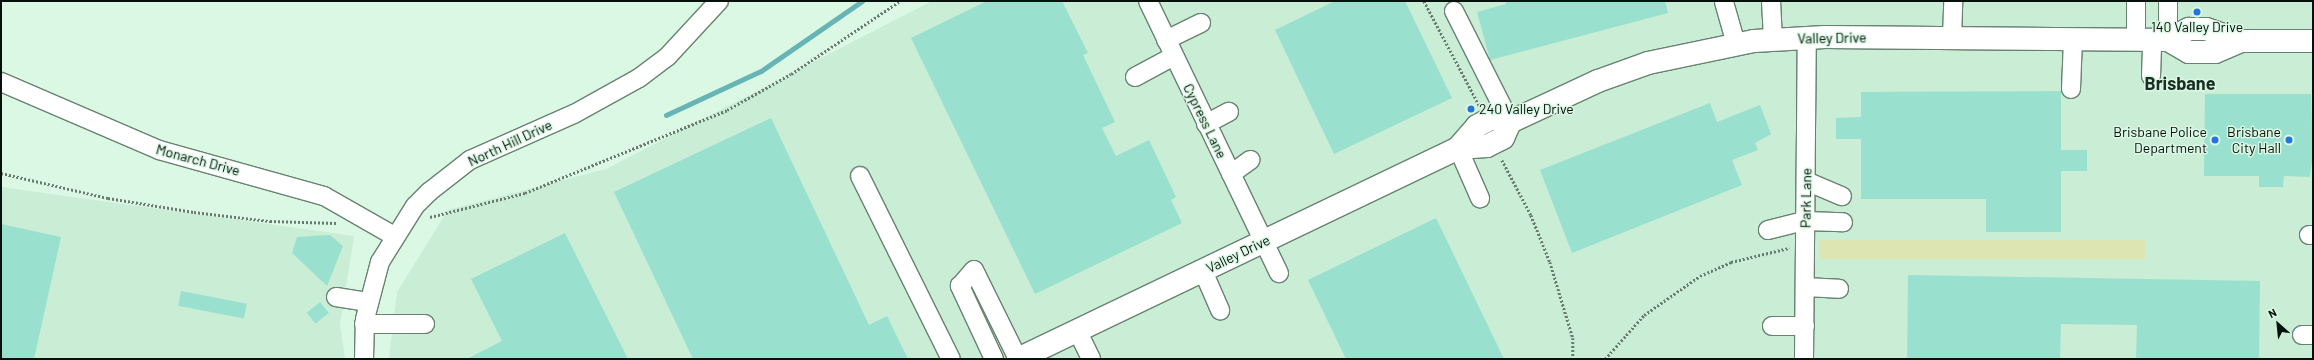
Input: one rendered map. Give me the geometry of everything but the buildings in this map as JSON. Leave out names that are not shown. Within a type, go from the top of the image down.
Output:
[{"type":"main road","name":"Valley Drive","points":[[1018,359],[1458,148],[1478,126],[1492,118],[1510,122],[1630,69],[1736,44],[1773,39],[1952,38],[2152,40],[2189,29],[2206,29],[2241,41],[2313,41]]},
{"type":"street","name":"North Hill Drive","points":[[364,359],[364,324],[368,302],[380,262],[394,236],[415,206],[444,179],[470,160],[574,114],[639,78],[668,56],[719,1]]},
{"type":"street","name":"Cypress Lane","points":[[1148,1],[1279,273]]},
{"type":"street","points":[[1770,1],[1773,39]]},
{"type":"street","points":[[1952,38],[1953,1]]},
{"type":"street","points":[[2136,1],[2152,40]]},
{"type":"street","points":[[2151,76],[2152,40],[2168,1]]},
{"type":"street","points":[[1724,2],[1736,44]]},
{"type":"street","points":[[1454,11],[1510,122]]},
{"type":"street","points":[[1166,40],[1201,23]]},
{"type":"street","name":"Park Lane","points":[[1804,359],[1807,38]]},
{"type":"street","points":[[2071,89],[2073,39]]},
{"type":"street","points":[[1135,77],[1174,56]]},
{"type":"street","name":"Monarch Drive","points":[[1,82],[159,150],[324,196],[394,236]]},
{"type":"street","points":[[1206,124],[1229,112]]},
{"type":"street","points":[[1458,148],[1480,198]]},
{"type":"street","points":[[1230,174],[1250,160]]},
{"type":"street","points":[[860,176],[951,359]]},
{"type":"street","points":[[1806,181],[1842,196]]},
{"type":"street","points":[[1768,230],[1805,221],[1843,222]]},
{"type":"street","points":[[994,359],[960,286],[974,270],[1018,359]]},
{"type":"street","points":[[1203,271],[1220,310]]},
{"type":"street","points":[[1805,287],[1839,289]]},
{"type":"street","points":[[336,297],[368,302]]},
{"type":"street","points":[[364,324],[425,324]]},
{"type":"street","points":[[1772,326],[1805,326]]},
{"type":"street","points":[[1078,330],[1091,359]]},
{"type":"path","points":[[431,216],[525,193],[727,110],[791,74],[900,1]]},
{"type":"path","points":[[1424,1],[1479,105]]},
{"type":"path","points":[[1498,153],[1531,215],[1550,262],[1573,338],[1573,359]]},
{"type":"path","points":[[1,174],[108,198],[194,212],[270,221],[342,223]]},
{"type":"path","points":[[1605,359],[1644,314],[1700,276],[1771,250],[1805,246]]},
{"type":"shaded area","points":[[932,1],[2313,1],[2313,359],[389,359],[397,292],[448,210],[606,169]]},
{"type":"shaded area","points":[[1,187],[354,236],[340,324],[345,359],[1,359]]},
{"type":"shaded area","points":[[1819,240],[2145,240],[2145,259],[1819,259]]},
{"type":"waterway","points":[[666,115],[761,71],[862,1]]},
{"type":"place","name":"140 Valley Drive","points":[[2197,12]]},
{"type":"place","name":"240 Valley Drive","points":[[1471,109]]},
{"type":"place","name":"Brisbane Police Department","points":[[2215,140]]},
{"type":"place","name":"Brisbane City Hall","points":[[2289,140]]},
{"type":"district","name":"Brisbane","points":[[2180,83]]}]
